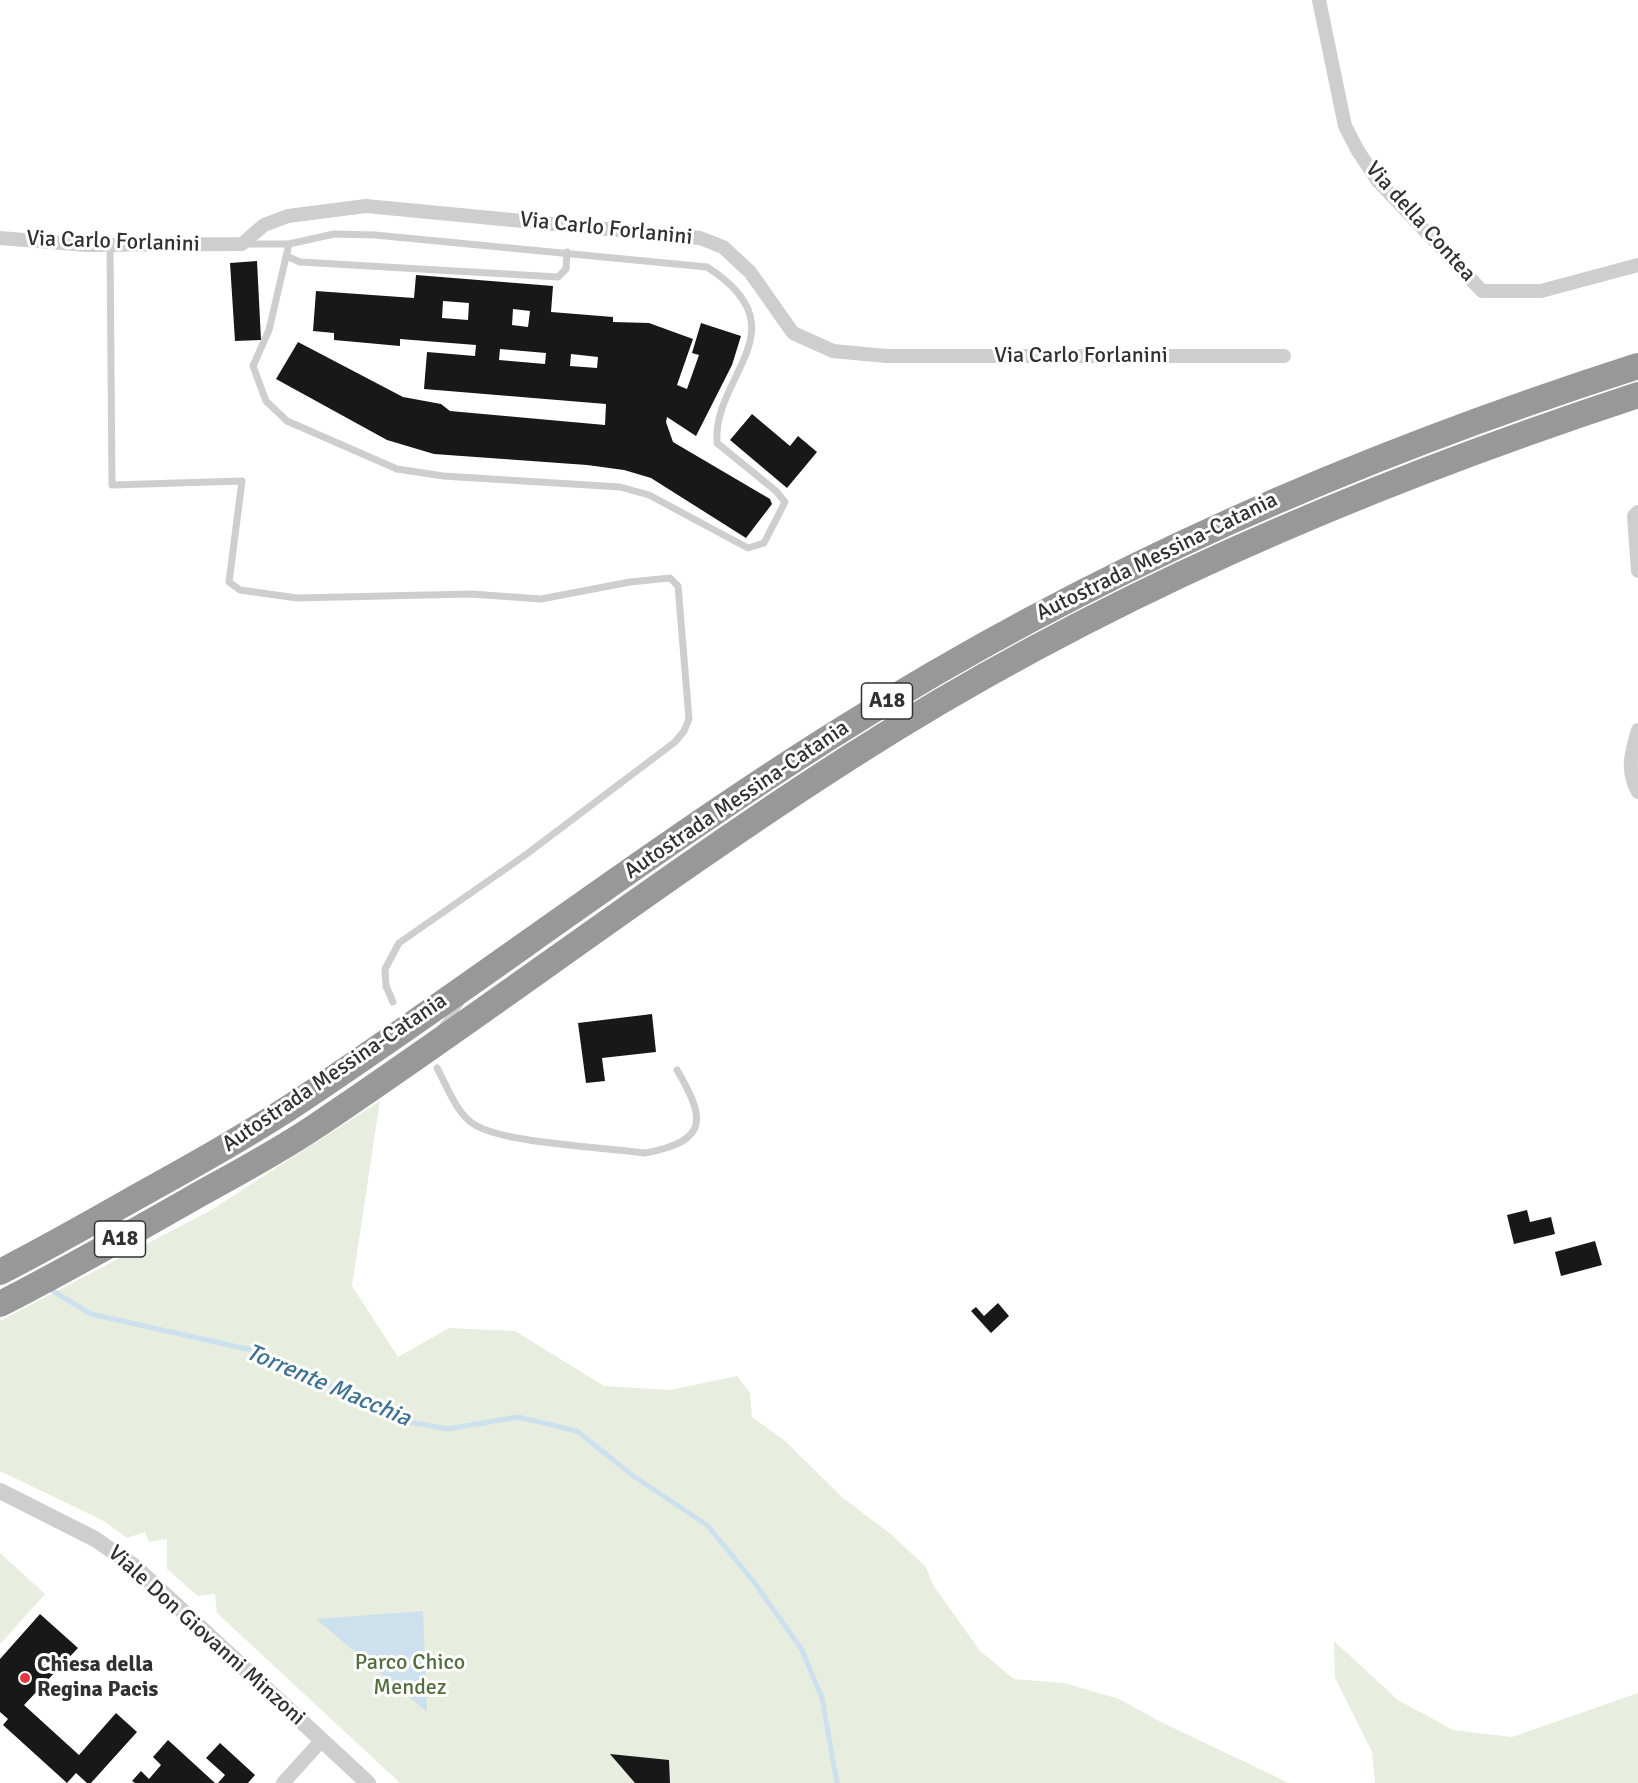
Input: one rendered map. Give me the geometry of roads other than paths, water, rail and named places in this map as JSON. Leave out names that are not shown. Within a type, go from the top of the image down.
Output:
[{"type":"highway","name":"Autostrada Messina-Catania","points":[[0,1272],[203,1160],[293,1105],[837,732],[962,656],[1148,558],[1336,474],[1517,405],[1638,366]]},
{"type":"highway","name":"Autostrada Messina-Catania","points":[[0,1304],[238,1172],[428,1060],[501,997],[851,756],[1023,654],[1150,588],[1346,500],[1528,431],[1638,395]]},
{"type":"street","name":"Via della Contea","points":[[1319,0],[1345,126],[1358,151],[1378,181],[1482,291],[1541,291],[1638,266]]},
{"type":"street","name":"Via Carlo Forlanini","points":[[0,238],[110,245],[242,244],[264,225],[288,216],[366,206],[700,238],[723,247],[750,272],[793,333],[833,351],[886,356],[1284,356]]},
{"type":"street","points":[[1638,512],[1634,516],[1638,571]]},
{"type":"street","points":[[1638,730],[1629,760],[1631,778],[1638,792]]},
{"type":"street","name":"Viale Don Giovanni Minzoni","points":[[0,1491],[95,1539],[134,1566],[368,1783]]},
{"type":"street","points":[[283,1783],[322,1740]]},
{"type":"lane","points":[[242,244],[289,244],[334,234],[375,235],[707,267],[733,286],[741,298],[752,329],[746,358],[716,425],[717,443],[776,490],[785,502],[764,543],[748,548],[649,495],[620,487],[454,477],[397,469],[287,421],[266,401],[253,366],[269,330],[289,244]]},
{"type":"lane","points":[[110,245],[112,485],[242,481],[229,582],[240,591],[297,598],[471,594],[541,599],[630,582],[670,578],[678,586],[688,719],[684,731],[675,742],[524,856],[399,943],[385,969],[386,986],[393,1002]]},
{"type":"lane","points":[[286,256],[300,262],[558,277],[566,269],[567,252]]},
{"type":"lane","points":[[484,973],[453,1013],[428,1060],[462,1113],[474,1125],[511,1136],[645,1153],[665,1149],[682,1142],[693,1133],[699,1119],[697,1105],[677,1070]]},
{"type":"lane","points":[[404,1029],[501,997]]},
{"type":"water","points":[[423,1611],[427,1712],[316,1619]]},
{"type":"waterway","name":"Torrente Macchia","points":[[48,1288],[91,1314],[265,1353],[398,1420],[448,1429],[518,1417],[577,1431],[632,1475],[707,1525],[754,1582],[802,1650],[822,1698],[837,1783]]},
{"type":"place","name":"Chiesa della Regina Pacis","points":[[25,1678]]},
{"type":"park label","name":"Parco Chico Mendez","points":[[410,1676]]}]
